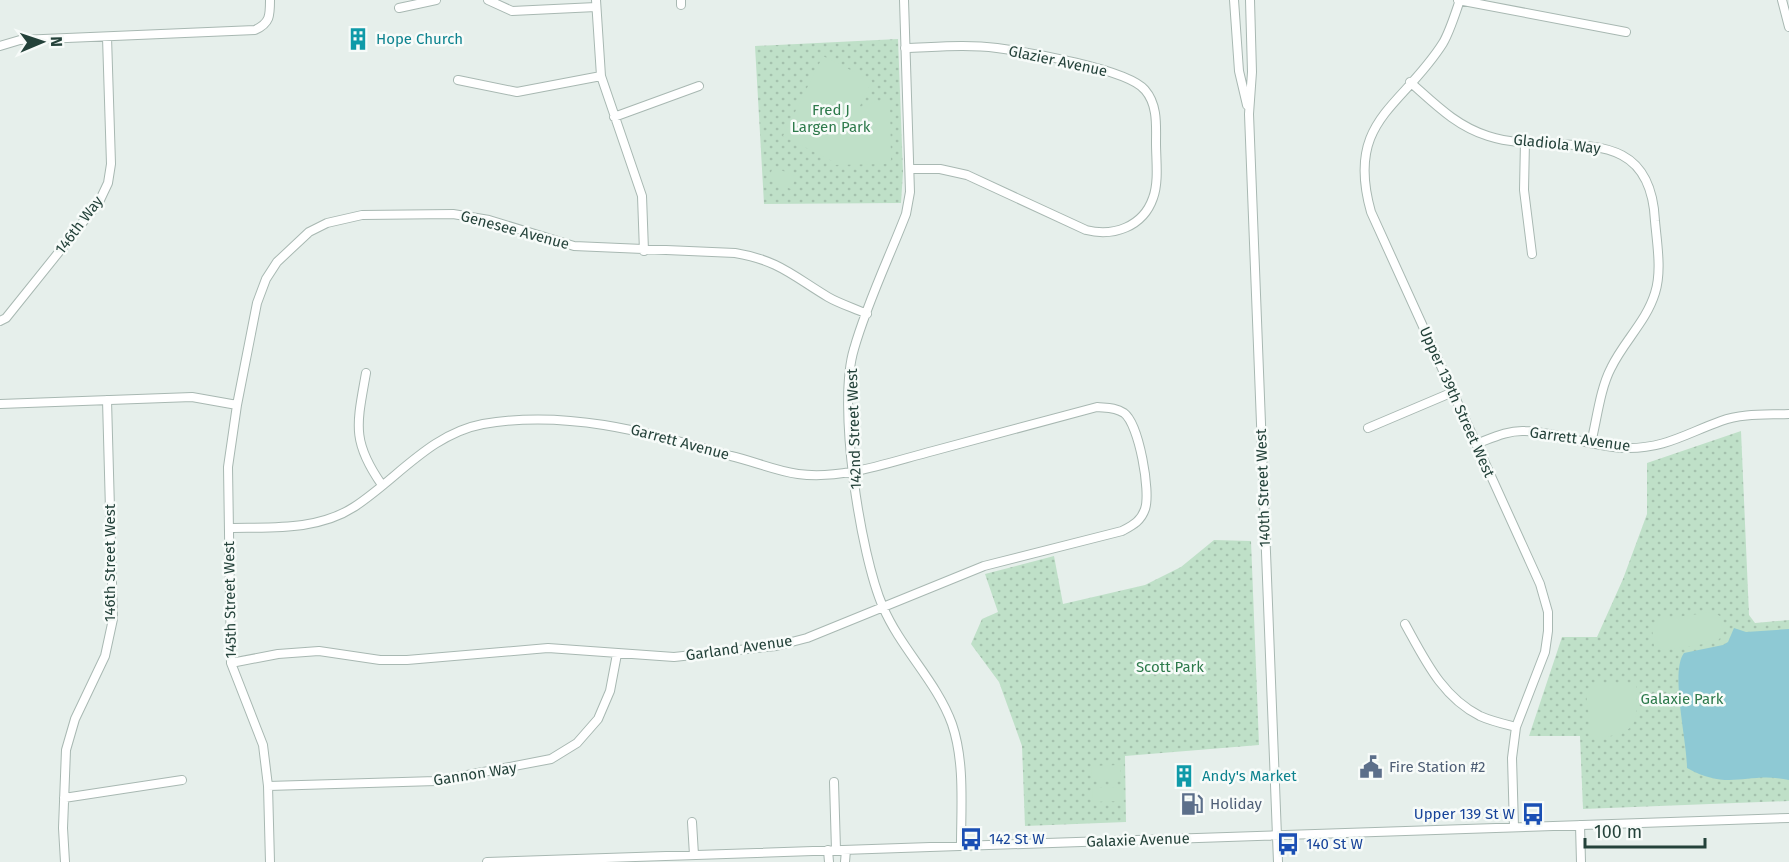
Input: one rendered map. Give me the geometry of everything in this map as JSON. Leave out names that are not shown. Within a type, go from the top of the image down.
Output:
[{"type":"street","points":[[0,46],[20,40],[255,30],[264,26],[269,19],[270,0]]},
{"type":"street","points":[[399,8],[436,0]]},
{"type":"street","points":[[488,0],[512,11],[596,4],[601,76],[642,196],[644,251]]},
{"type":"street","name":"142nd Street West","points":[[904,0],[910,192],[906,214],[853,349],[848,375],[853,472],[868,563],[883,607],[897,636],[940,699],[958,744],[961,846]]},
{"type":"street","name":"140th Street West","points":[[1234,0],[1239,70],[1249,114]]},
{"type":"street","name":"140th Street West","points":[[1250,0],[1252,72],[1249,114],[1278,862]]},
{"type":"street","points":[[1459,0],[1626,32]]},
{"type":"street","name":"Upper 139th Street West","points":[[1459,0],[1443,43],[1385,111],[1372,132],[1364,159],[1364,186],[1371,212],[1540,584],[1548,612],[1545,652],[1516,728],[1512,758],[1514,827]]},
{"type":"street","points":[[1782,0],[1789,27]]},
{"type":"street","name":"146th Way","points":[[0,321],[6,318],[99,202],[108,183],[111,164],[107,37]]},
{"type":"street","name":"Glazier Avenue","points":[[905,48],[962,46],[997,48],[1121,74],[1145,89],[1152,102],[1155,117],[1156,184],[1153,199],[1139,220],[1115,232],[1100,234],[1086,230],[967,175],[940,169],[910,169]]},
{"type":"street","points":[[458,81],[517,93],[601,76]]},
{"type":"street","name":"Gladiola Way","points":[[1410,82],[1449,118],[1467,130],[1491,138],[1598,146],[1616,151],[1641,170],[1654,196],[1658,270],[1655,292],[1645,318],[1609,370],[1592,443]]},
{"type":"street","points":[[614,117],[699,86]]},
{"type":"street","points":[[1525,141],[1524,190],[1532,254]]},
{"type":"street","name":"Genesee Avenue","points":[[237,405],[257,303],[266,279],[291,246],[309,232],[327,223],[362,215],[453,214],[489,220],[574,246],[644,251],[735,253],[759,257],[786,268],[830,298],[867,314]]},
{"type":"street","points":[[366,373],[358,418],[358,438],[366,463],[382,485]]},
{"type":"street","points":[[1368,428],[1453,392]]},
{"type":"street","points":[[0,404],[192,397],[237,405]]},
{"type":"street","name":"146th Street West","points":[[65,862],[66,750],[75,719],[105,656],[112,619],[107,400]]},
{"type":"street","name":"145th Street West","points":[[237,405],[228,467],[231,663],[263,744],[268,786],[270,862]]},
{"type":"street","name":"Garrett Avenue","points":[[229,528],[294,526],[321,522],[352,508],[432,445],[457,431],[484,424],[551,419],[588,421],[626,427],[798,474],[853,472],[1097,407],[1112,408],[1124,413],[1133,423],[1137,435]]},
{"type":"street","name":"Garrett Avenue","points":[[1476,444],[1501,434],[1524,431],[1623,448],[1654,447],[1675,442],[1722,421],[1744,416],[1789,414]]},
{"type":"street","name":"Garland Avenue","points":[[231,663],[319,651],[398,660],[548,648],[674,657],[776,646],[807,638],[984,566],[1122,531],[1137,523],[1148,498],[1137,435]]},
{"type":"street","points":[[1405,624],[1433,674],[1451,696],[1480,716],[1516,728]]},
{"type":"street","name":"Gannon Way","points":[[268,786],[436,781],[551,759],[577,743],[598,719],[610,692],[617,654]]},
{"type":"street","points":[[64,798],[182,780]]},
{"type":"street","points":[[834,782],[837,850],[845,862]]},
{"type":"street","name":"Galaxie Avenue","points":[[487,862],[1789,818]]},
{"type":"street","points":[[692,822],[694,855]]},
{"type":"street","points":[[1580,825],[1581,862]]},
{"type":"street","points":[[829,862],[837,850]]},
{"type":"green space","name":"Fred J Largen Park","points":[[898,39],[903,172],[901,203],[764,204],[755,46]]},
{"type":"green space","points":[[823,56],[872,81],[859,108],[877,101],[890,101],[891,160],[885,164],[833,165],[832,161],[783,136]]},
{"type":"green space","points":[[773,167],[796,176],[791,189],[768,180]]},
{"type":"green space","name":"Galaxie Park","points":[[1741,431],[1749,615],[1755,623],[1789,620],[1789,801],[1583,809],[1580,736],[1529,736],[1562,637],[1597,637],[1623,579],[1647,514],[1647,463]]},
{"type":"green space","name":"Scott Park","points":[[1214,540],[1251,541],[1259,745],[1125,756],[1126,822],[1025,826],[1022,746],[999,682],[971,644],[982,619],[998,612],[985,574],[1054,556],[1063,604],[1145,585],[1181,567]]},
{"type":"green space","points":[[1712,612],[1720,616],[1723,634],[1717,642],[1664,650],[1654,646],[1652,627],[1658,620]]},
{"type":"green space","points":[[1597,685],[1636,685],[1636,712],[1634,721],[1624,732],[1589,739],[1586,694]]},
{"type":"green space","points":[[1120,765],[1121,779],[1092,780],[1091,766]]},
{"type":"green space","points":[[1121,787],[1121,801],[1093,802],[1092,788]]},
{"type":"water","points":[[1734,628],[1746,632],[1789,629],[1789,780],[1715,779],[1687,768],[1680,707],[1680,662],[1684,653],[1728,642]]},
{"type":"place","name":"Hope Church","points":[[358,39]]},
{"type":"place","name":"Fire Station #2","points":[[1371,767]]},
{"type":"place","name":"Andy's Market","points":[[1184,776]]},
{"type":"place","name":"Holiday","points":[[1192,804]]},
{"type":"place","name":"Upper 139 St W","points":[[1533,814]]},
{"type":"place","name":"142 St W","points":[[971,839]]},
{"type":"place","name":"140 St W","points":[[1288,844]]}]
